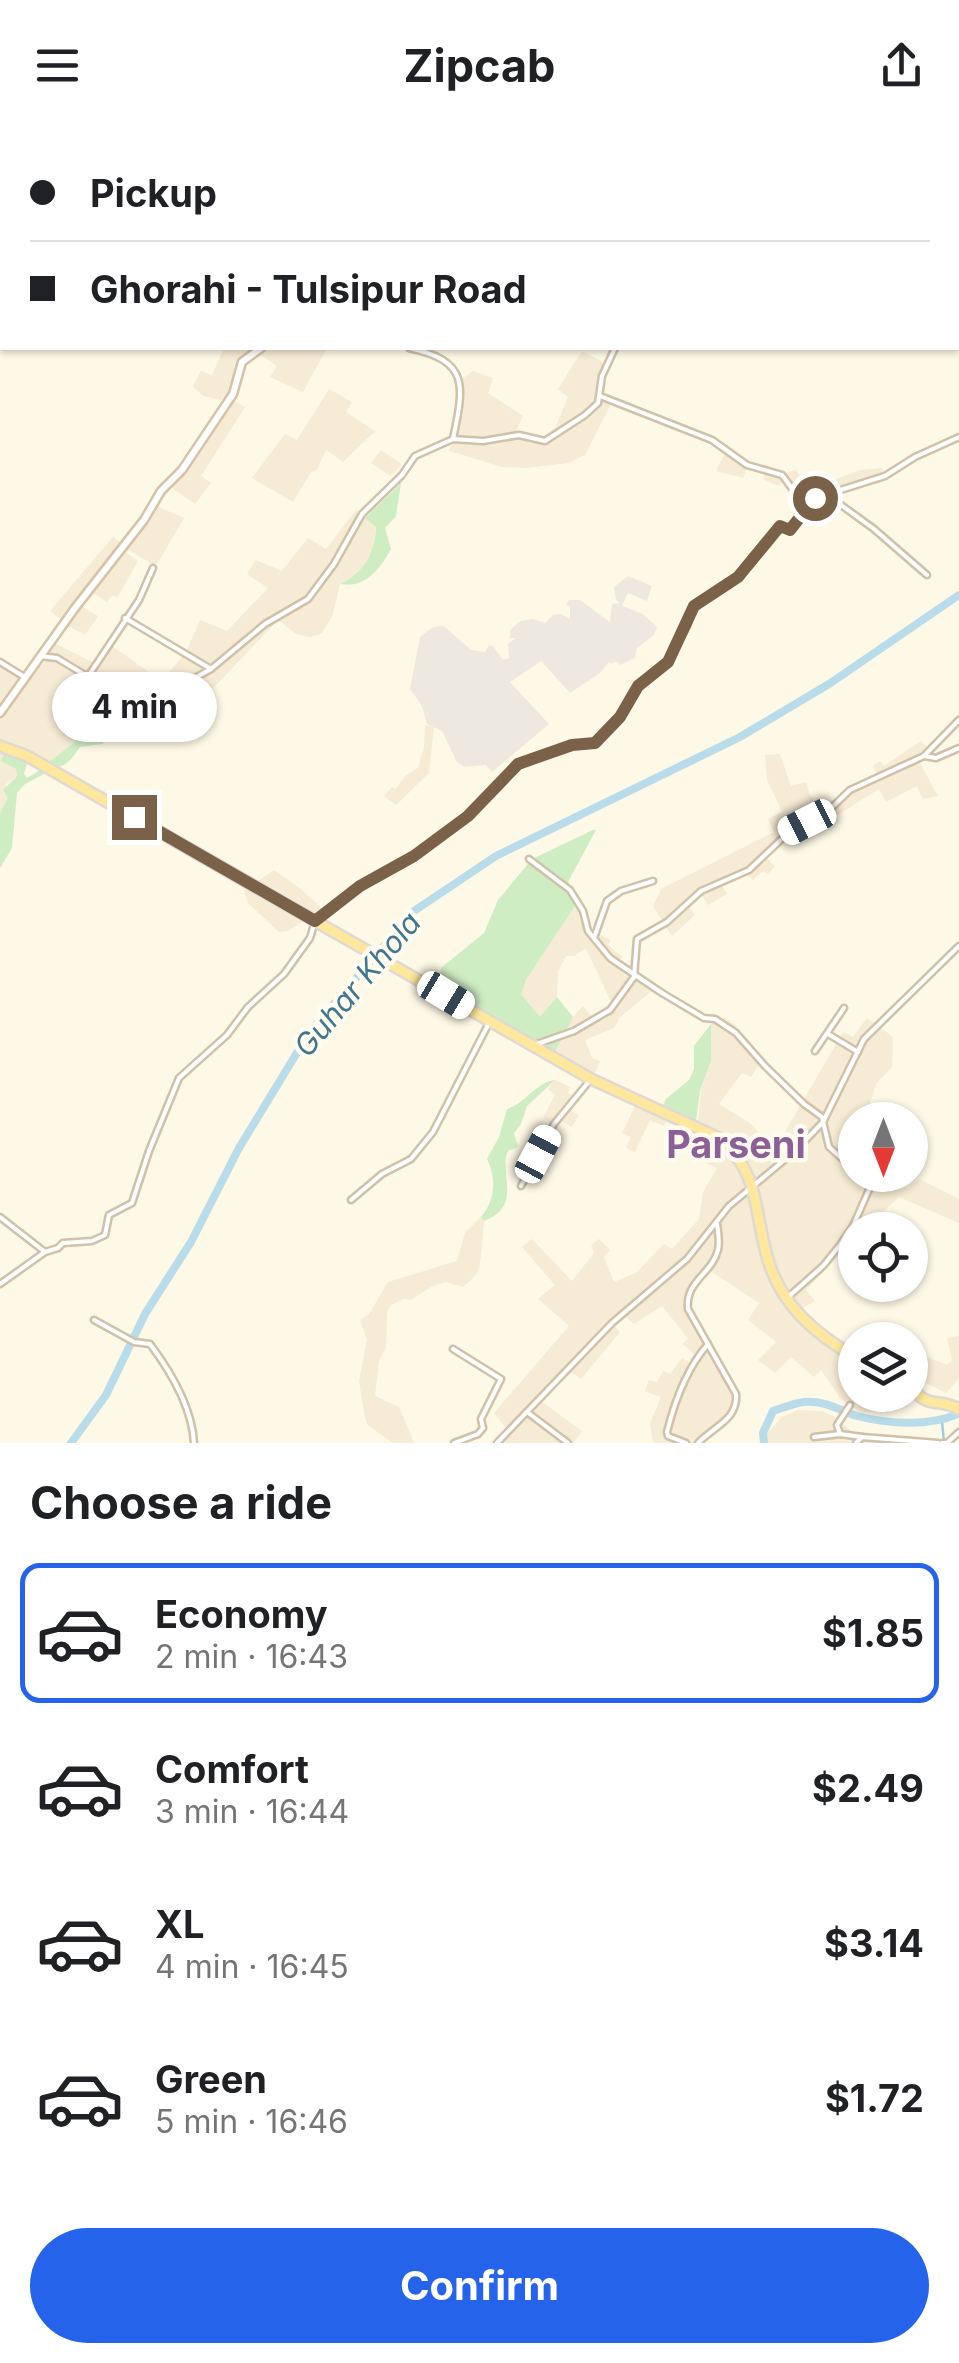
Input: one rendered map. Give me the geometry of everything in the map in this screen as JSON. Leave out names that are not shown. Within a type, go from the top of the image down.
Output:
[{"type":"main road","points":[[0,746],[27,756],[591,1079],[719,1138],[735,1151],[753,1185],[769,1266],[787,1298],[803,1320],[838,1347]]},
{"type":"main road","points":[[928,1403],[948,1403],[959,1408]]},
{"type":"street","points":[[0,714],[161,492],[182,470],[233,394],[242,362],[258,350]]},
{"type":"street","points":[[416,350],[446,359],[455,368],[460,397],[453,440]]},
{"type":"street","points":[[40,656],[57,658],[124,696],[163,696],[212,669],[265,624],[308,599],[334,564],[362,514],[402,474],[414,456],[453,440],[483,441],[519,435],[545,441],[586,416],[598,403],[602,376],[615,350]]},
{"type":"street","points":[[600,396],[712,440],[747,465],[782,475],[798,498],[854,488],[959,437]]},
{"type":"street","points":[[826,494],[927,575]]},
{"type":"street","points":[[0,1284],[64,1242],[92,1242],[103,1237],[109,1215],[132,1204],[179,1078],[227,1035],[248,1007],[284,974],[310,938],[315,921],[360,886],[414,856],[468,816],[518,764],[572,745],[595,743],[620,717],[638,686],[668,662],[694,606],[738,577],[780,526],[790,530],[815,498]]},
{"type":"street","points":[[88,676],[138,600],[153,568]]},
{"type":"street","points":[[125,618],[212,669]]},
{"type":"street","points":[[0,662],[26,679]]},
{"type":"street","points":[[532,1046],[598,1019],[624,995],[634,977],[637,939],[683,910],[701,891],[749,870],[789,832],[824,814],[850,790],[924,756],[959,720]]},
{"type":"street","points":[[924,756],[936,758],[959,748]]},
{"type":"street","points":[[529,859],[570,890],[588,930],[610,958],[634,977],[736,1033],[765,1066],[822,1117],[829,1147],[838,1155]]},
{"type":"street","points":[[594,938],[606,901],[621,891],[653,881]]},
{"type":"street","points":[[498,1443],[612,1323],[687,1259],[729,1206],[794,1152],[823,1122],[864,1039],[959,946]]},
{"type":"street","points":[[815,1050],[844,1008]]},
{"type":"street","points":[[351,1200],[382,1174],[410,1158],[433,1132],[490,1021]]},
{"type":"street","points":[[826,1034],[858,1052]]},
{"type":"street","points":[[521,1186],[554,1124],[591,1079]]},
{"type":"street","points":[[787,1298],[824,1266],[852,1226],[868,1192]]},
{"type":"street","points":[[0,1216],[45,1252]]},
{"type":"street","points":[[698,1443],[737,1406],[736,1394],[690,1316],[687,1300],[692,1284],[717,1254],[717,1224]]},
{"type":"street","points":[[94,1320],[134,1342],[150,1344],[173,1378],[193,1428],[194,1443]]},
{"type":"street","points":[[686,1443],[667,1432],[678,1391],[691,1374],[693,1361],[708,1344]]},
{"type":"street","points":[[452,1349],[501,1380],[480,1419],[483,1428],[478,1434],[454,1443]]},
{"type":"street","points":[[527,1412],[568,1443]]},
{"type":"street","points":[[840,1434],[837,1425],[846,1412]]},
{"type":"street","points":[[814,1437],[840,1434],[943,1443],[959,1432]]},
{"type":"street","points":[[856,1443],[862,1437]]},
{"type":"shaded area","points":[[223,350],[250,350],[225,401],[203,396],[193,386],[201,371],[212,375]]},
{"type":"shaded area","points":[[326,350],[303,392],[270,377],[277,366],[258,353]]},
{"type":"shaded area","points":[[582,351],[603,362],[598,397],[611,404],[585,455],[569,463],[525,468],[502,467],[449,451],[456,436],[462,379],[473,371],[493,378],[488,393],[523,416],[516,431],[543,436],[555,428],[568,397],[558,389]]},
{"type":"shaded area","points":[[329,389],[352,402],[346,412],[375,431],[343,462],[326,450],[317,470],[311,472],[293,502],[252,478],[285,434],[297,440]]},
{"type":"shaded area","points":[[232,400],[245,407],[201,476],[211,483],[195,504],[169,486]]},
{"type":"shaded area","points":[[381,450],[402,464],[390,476],[371,463]]},
{"type":"shaded area","points":[[725,453],[747,467],[743,478],[716,471]]},
{"type":"shaded area","points":[[769,467],[784,474],[796,469],[799,475],[819,471],[825,483],[861,470],[882,468],[887,479],[807,506],[796,500],[784,480],[778,486],[763,479]]},
{"type":"shaded area","points":[[154,505],[184,518],[156,566],[123,547]]},
{"type":"shaded area","points":[[356,510],[376,527],[373,549],[360,572],[340,584],[332,617],[321,634],[296,634],[278,620],[203,699],[166,715],[132,715],[121,721],[113,713],[46,764],[0,744],[0,716],[46,660],[57,660],[88,678],[109,644],[162,681],[186,652],[200,620],[227,631],[268,588],[247,574],[256,560],[282,571],[308,538],[326,549]]},
{"type":"shaded area","points":[[113,537],[121,543],[63,621],[50,611]]},
{"type":"shaded area","points":[[122,550],[138,561],[117,598],[112,595],[107,602],[91,592]]},
{"type":"shaded area","points":[[628,576],[652,586],[647,601],[628,593],[622,606],[643,614],[657,627],[654,635],[637,648],[635,658],[620,665],[609,662],[600,673],[570,693],[541,661],[510,682],[549,724],[492,772],[486,765],[465,767],[457,762],[442,731],[427,724],[422,706],[410,689],[420,637],[433,627],[444,626],[471,650],[485,652],[489,645],[493,646],[503,660],[509,658],[508,644],[516,638],[510,638],[510,630],[520,621],[533,619],[545,623],[553,615],[561,614],[570,619],[570,607],[566,604],[569,600],[580,600],[610,622],[612,604],[620,603],[614,587]]},
{"type":"shaded area","points":[[81,606],[98,616],[85,635],[66,625]]},
{"type":"shaded area","points":[[52,642],[94,663],[89,673],[44,653]]},
{"type":"shaded area","points":[[0,664],[24,679],[0,707]]},
{"type":"shaded area","points":[[425,725],[434,727],[429,773],[396,805],[384,796],[418,768]]},
{"type":"shaded area","points":[[921,741],[929,749],[923,755],[878,775],[873,766],[880,761],[884,766]]},
{"type":"shaded area","points":[[0,750],[17,776],[6,784],[8,798],[0,813]]},
{"type":"shaded area","points":[[780,754],[791,786],[806,782],[810,795],[823,811],[788,830],[763,854],[775,866],[768,874],[763,871],[753,880],[746,874],[721,884],[727,894],[708,905],[701,894],[697,896],[688,906],[695,915],[672,936],[653,906],[661,889],[774,832],[768,819],[782,812],[767,780],[765,755]]},
{"type":"shaded area","points":[[919,761],[938,796],[923,799],[917,786],[886,802],[879,789],[834,817],[830,811],[850,792]]},
{"type":"shaded area","points":[[274,870],[323,909],[313,917],[255,883]]},
{"type":"shaded area","points":[[250,887],[304,920],[279,932],[248,903],[244,891]]},
{"type":"shaded area","points":[[579,900],[589,930],[611,940],[608,945],[622,957],[616,964],[654,989],[619,1018],[614,1028],[585,1040],[592,1058],[600,1061],[593,1077],[554,1054],[583,1006],[593,1018],[612,1004],[586,948],[566,956],[558,971],[557,997],[540,1018],[520,994]]},
{"type":"shaded area","points":[[724,1017],[737,1026],[735,1031],[762,1061],[751,1077],[742,1073],[719,1104],[750,1123],[775,1149],[843,1032],[853,1037],[867,1018],[893,1037],[892,1067],[876,1084],[870,1102],[838,1102],[838,1192],[928,1192],[928,1184],[959,1199],[959,1223],[899,1197],[883,1212],[838,1212],[838,1257],[806,1290],[815,1301],[801,1309],[774,1265],[751,1169],[737,1149],[698,1122],[701,1091],[711,1061],[711,1024]]},
{"type":"shaded area","points":[[555,1080],[570,1087],[568,1093],[578,1100],[568,1109],[579,1115],[572,1127],[559,1120],[555,1125],[543,1118],[555,1095],[548,1089]]},
{"type":"shaded area","points":[[636,1104],[668,1118],[664,1126],[650,1120],[635,1152],[626,1148],[631,1137],[622,1133]]},
{"type":"shaded area","points":[[700,1131],[719,1139],[746,1170],[760,1239],[801,1321],[838,1347],[838,1395],[821,1370],[814,1377],[791,1357],[775,1373],[758,1360],[776,1342],[748,1320],[759,1303],[709,1270],[689,1294],[688,1309],[736,1393],[738,1406],[718,1429],[699,1443],[655,1443],[652,1439],[650,1423],[661,1397],[645,1391],[649,1380],[657,1382],[663,1371],[670,1374],[682,1358],[689,1362],[694,1354],[683,1344],[688,1338],[662,1306],[634,1324],[624,1315],[613,1325],[620,1332],[581,1379],[569,1371],[541,1401],[582,1431],[573,1443],[492,1443],[506,1428],[494,1413],[569,1326],[538,1299],[555,1285],[522,1247],[532,1239],[572,1281],[594,1253],[591,1245],[599,1239],[610,1250],[604,1257],[614,1282],[636,1273],[664,1244],[672,1249],[699,1219],[703,1192],[717,1168],[689,1155]]},
{"type":"shaded area","points":[[481,1217],[481,1256],[472,1279],[463,1287],[445,1282],[431,1287],[411,1300],[391,1305],[387,1312],[386,1347],[379,1361],[375,1396],[399,1407],[414,1443],[393,1443],[368,1425],[365,1418],[359,1381],[367,1340],[360,1320],[369,1314],[388,1282],[457,1261],[465,1233]]},
{"type":"shaded area","points":[[959,1336],[959,1378],[946,1393],[928,1384],[928,1357],[947,1365],[952,1360],[947,1338]]},
{"type":"shaded area","points":[[798,1410],[823,1411],[854,1434],[896,1443],[768,1443],[767,1434],[782,1417]]},
{"type":"green space","points":[[401,483],[396,516],[385,528],[391,549],[387,556],[364,580],[340,584],[362,568],[370,554],[376,527],[365,518]]},
{"type":"green space","points":[[113,713],[121,721],[102,744],[80,747],[62,766],[46,764]]},
{"type":"green space","points":[[5,752],[28,760],[24,774],[27,778],[42,769],[46,773],[17,793],[12,848],[0,868],[0,813],[8,798],[3,790],[17,776],[16,769],[1,761]]},
{"type":"green space","points":[[593,830],[568,882],[579,900],[526,980],[521,994],[540,1017],[557,997],[573,1017],[554,1054],[449,993],[440,976],[441,968],[484,933],[498,900],[532,859]]},
{"type":"green space","points":[[711,1024],[711,1061],[700,1091],[696,1122],[662,1108],[666,1099],[689,1080],[694,1069],[694,1046]]},
{"type":"green space","points":[[555,1080],[527,1106],[514,1133],[518,1147],[508,1151],[506,1159],[507,1198],[496,1215],[484,1221],[481,1217],[493,1189],[487,1159],[507,1109]]},
{"type":"waterway","name":"Guhar Khola","points":[[71,1443],[106,1395],[145,1314],[191,1242],[239,1148],[309,1033],[414,911],[496,856],[740,737],[829,684],[959,595]]},
{"type":"waterway","points":[[764,1443],[763,1433],[773,1411],[800,1403],[819,1402],[857,1416],[896,1422],[923,1422],[959,1413]]},
{"type":"waterway","points":[[942,1422],[944,1442]]},
{"type":"district","name":"Parseni","points":[[736,1144]]},
{"type":"route","points":[[134,817],[315,921],[360,886],[414,856],[468,816],[518,764],[572,745],[595,743],[620,717],[638,686],[668,662],[694,606],[738,577],[780,526],[790,530],[815,498]]}]
